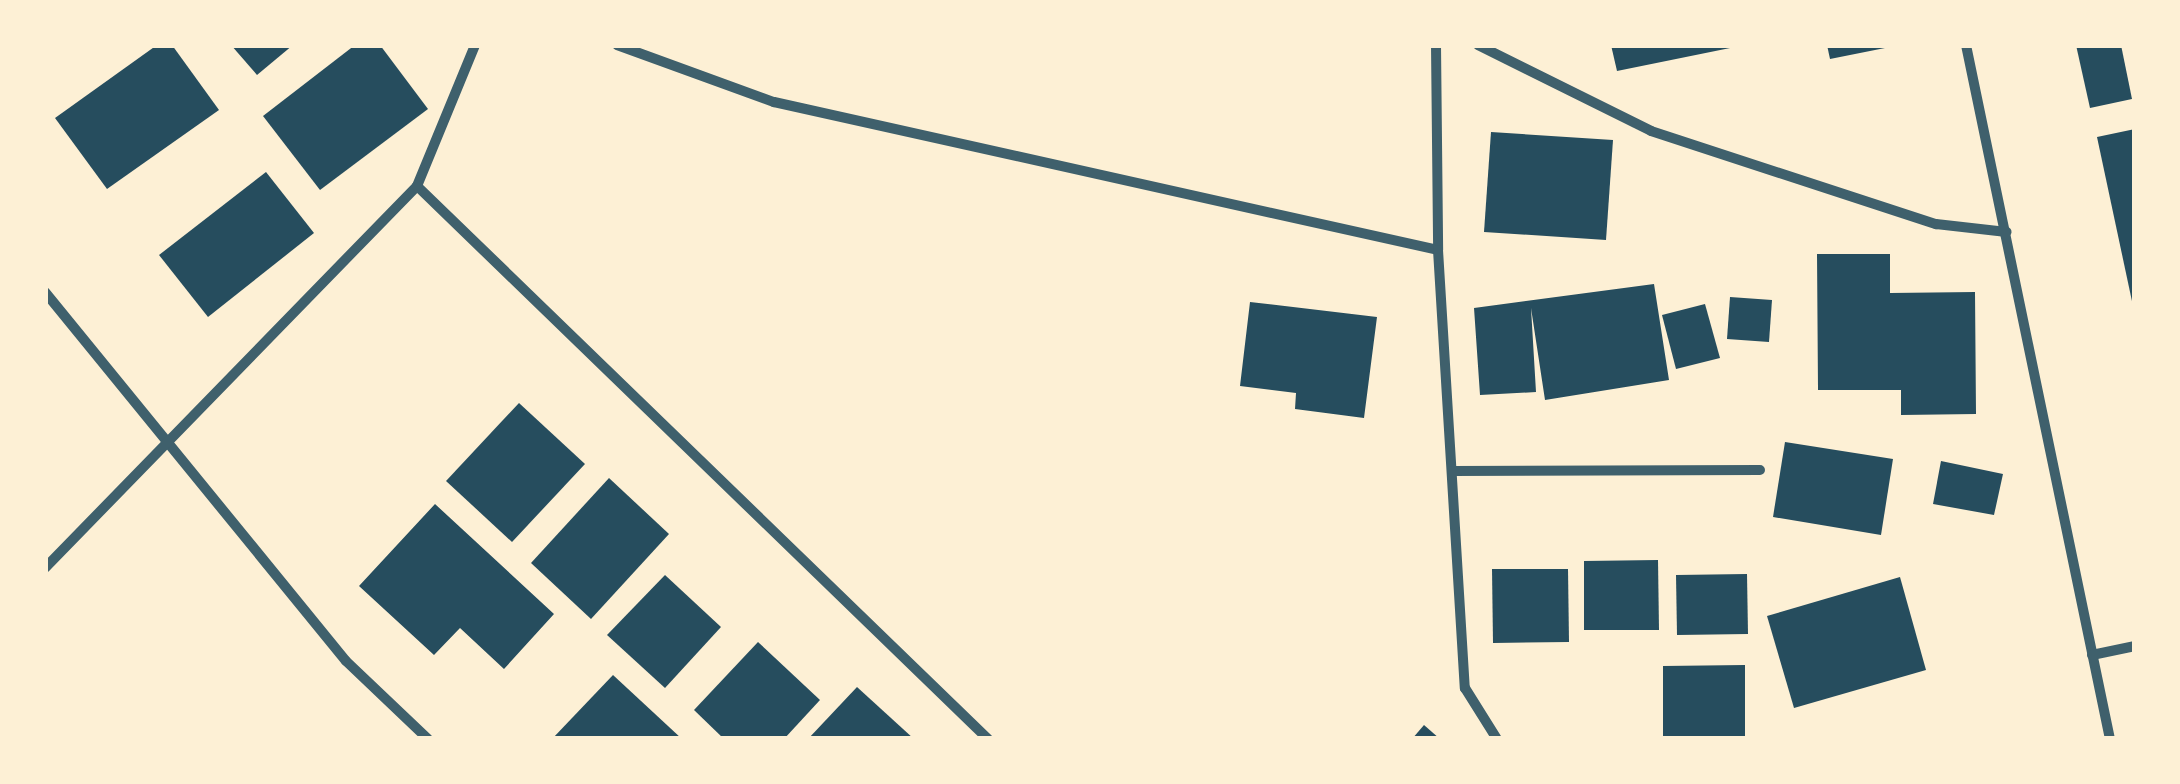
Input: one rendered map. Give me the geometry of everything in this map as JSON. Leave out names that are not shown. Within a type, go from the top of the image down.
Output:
[{"type":"street","points":[[45,568],[417,186],[476,45]]},
{"type":"street","points":[[617,45],[774,102],[1438,250]]},
{"type":"street","points":[[1436,45],[1438,250],[1464,688],[1497,739]]},
{"type":"street","points":[[1478,45],[1651,131],[1936,224],[2007,232]]},
{"type":"street","points":[[1966,45],[2110,739]]},
{"type":"street","points":[[417,186],[988,739]]},
{"type":"street","points":[[45,292],[164,445],[346,660],[428,739]]},
{"type":"street","points":[[1452,471],[1760,470]]},
{"type":"street","points":[[2092,655],[2135,646]]},
{"type":"building","points":[[157,45],[172,45],[219,110],[107,189],[55,118]]},
{"type":"building","points":[[231,45],[293,45],[257,75]]},
{"type":"building","points":[[355,45],[380,45],[428,109],[320,190],[263,116]]},
{"type":"building","points":[[1611,45],[1735,45],[1735,47],[1617,71]]},
{"type":"building","points":[[1827,45],[1890,45],[1890,47],[1830,59]]},
{"type":"building","points":[[2076,45],[2121,45],[2132,99],[2090,108]]},
{"type":"building","points":[[2135,129],[2135,306],[2133,306],[2097,137]]},
{"type":"building","points":[[1491,132],[1613,140],[1606,240],[1484,232]]},
{"type":"building","points":[[266,172],[314,233],[208,317],[159,255]]},
{"type":"building","points":[[1817,254],[1890,254],[1890,293],[1975,292],[1976,414],[1901,415],[1901,390],[1818,390]]},
{"type":"building","points":[[1654,284],[1669,380],[1545,400],[1531,308],[1536,392],[1480,395],[1474,308]]},
{"type":"building","points":[[1730,297],[1772,300],[1769,342],[1727,339]]},
{"type":"building","points":[[1250,302],[1377,317],[1364,418],[1295,409],[1296,393],[1240,386]]},
{"type":"building","points":[[1705,304],[1720,358],[1676,369],[1662,315]]},
{"type":"building","points":[[519,403],[585,464],[512,542],[446,481]]},
{"type":"building","points":[[1785,442],[1893,459],[1881,535],[1773,517]]},
{"type":"building","points":[[1941,461],[2003,474],[1994,515],[1933,504]]},
{"type":"building","points":[[609,478],[669,534],[591,619],[531,563]]},
{"type":"building","points":[[435,504],[554,614],[504,669],[460,628],[434,655],[359,586]]},
{"type":"building","points":[[1658,560],[1659,630],[1584,630],[1584,561]]},
{"type":"building","points":[[1492,569],[1568,569],[1569,642],[1493,643]]},
{"type":"building","points":[[1747,574],[1748,634],[1677,635],[1676,575]]},
{"type":"building","points":[[665,575],[721,627],[665,688],[607,635]]},
{"type":"building","points":[[1900,577],[1926,670],[1794,708],[1767,616]]},
{"type":"building","points":[[758,642],[820,700],[784,739],[724,739],[694,710]]},
{"type":"building","points":[[1745,665],[1745,739],[1663,739],[1663,666]]},
{"type":"building","points":[[613,675],[682,739],[552,739]]},
{"type":"building","points":[[857,687],[914,739],[808,739]]},
{"type":"building","points":[[1424,725],[1440,739],[1412,739]]}]
